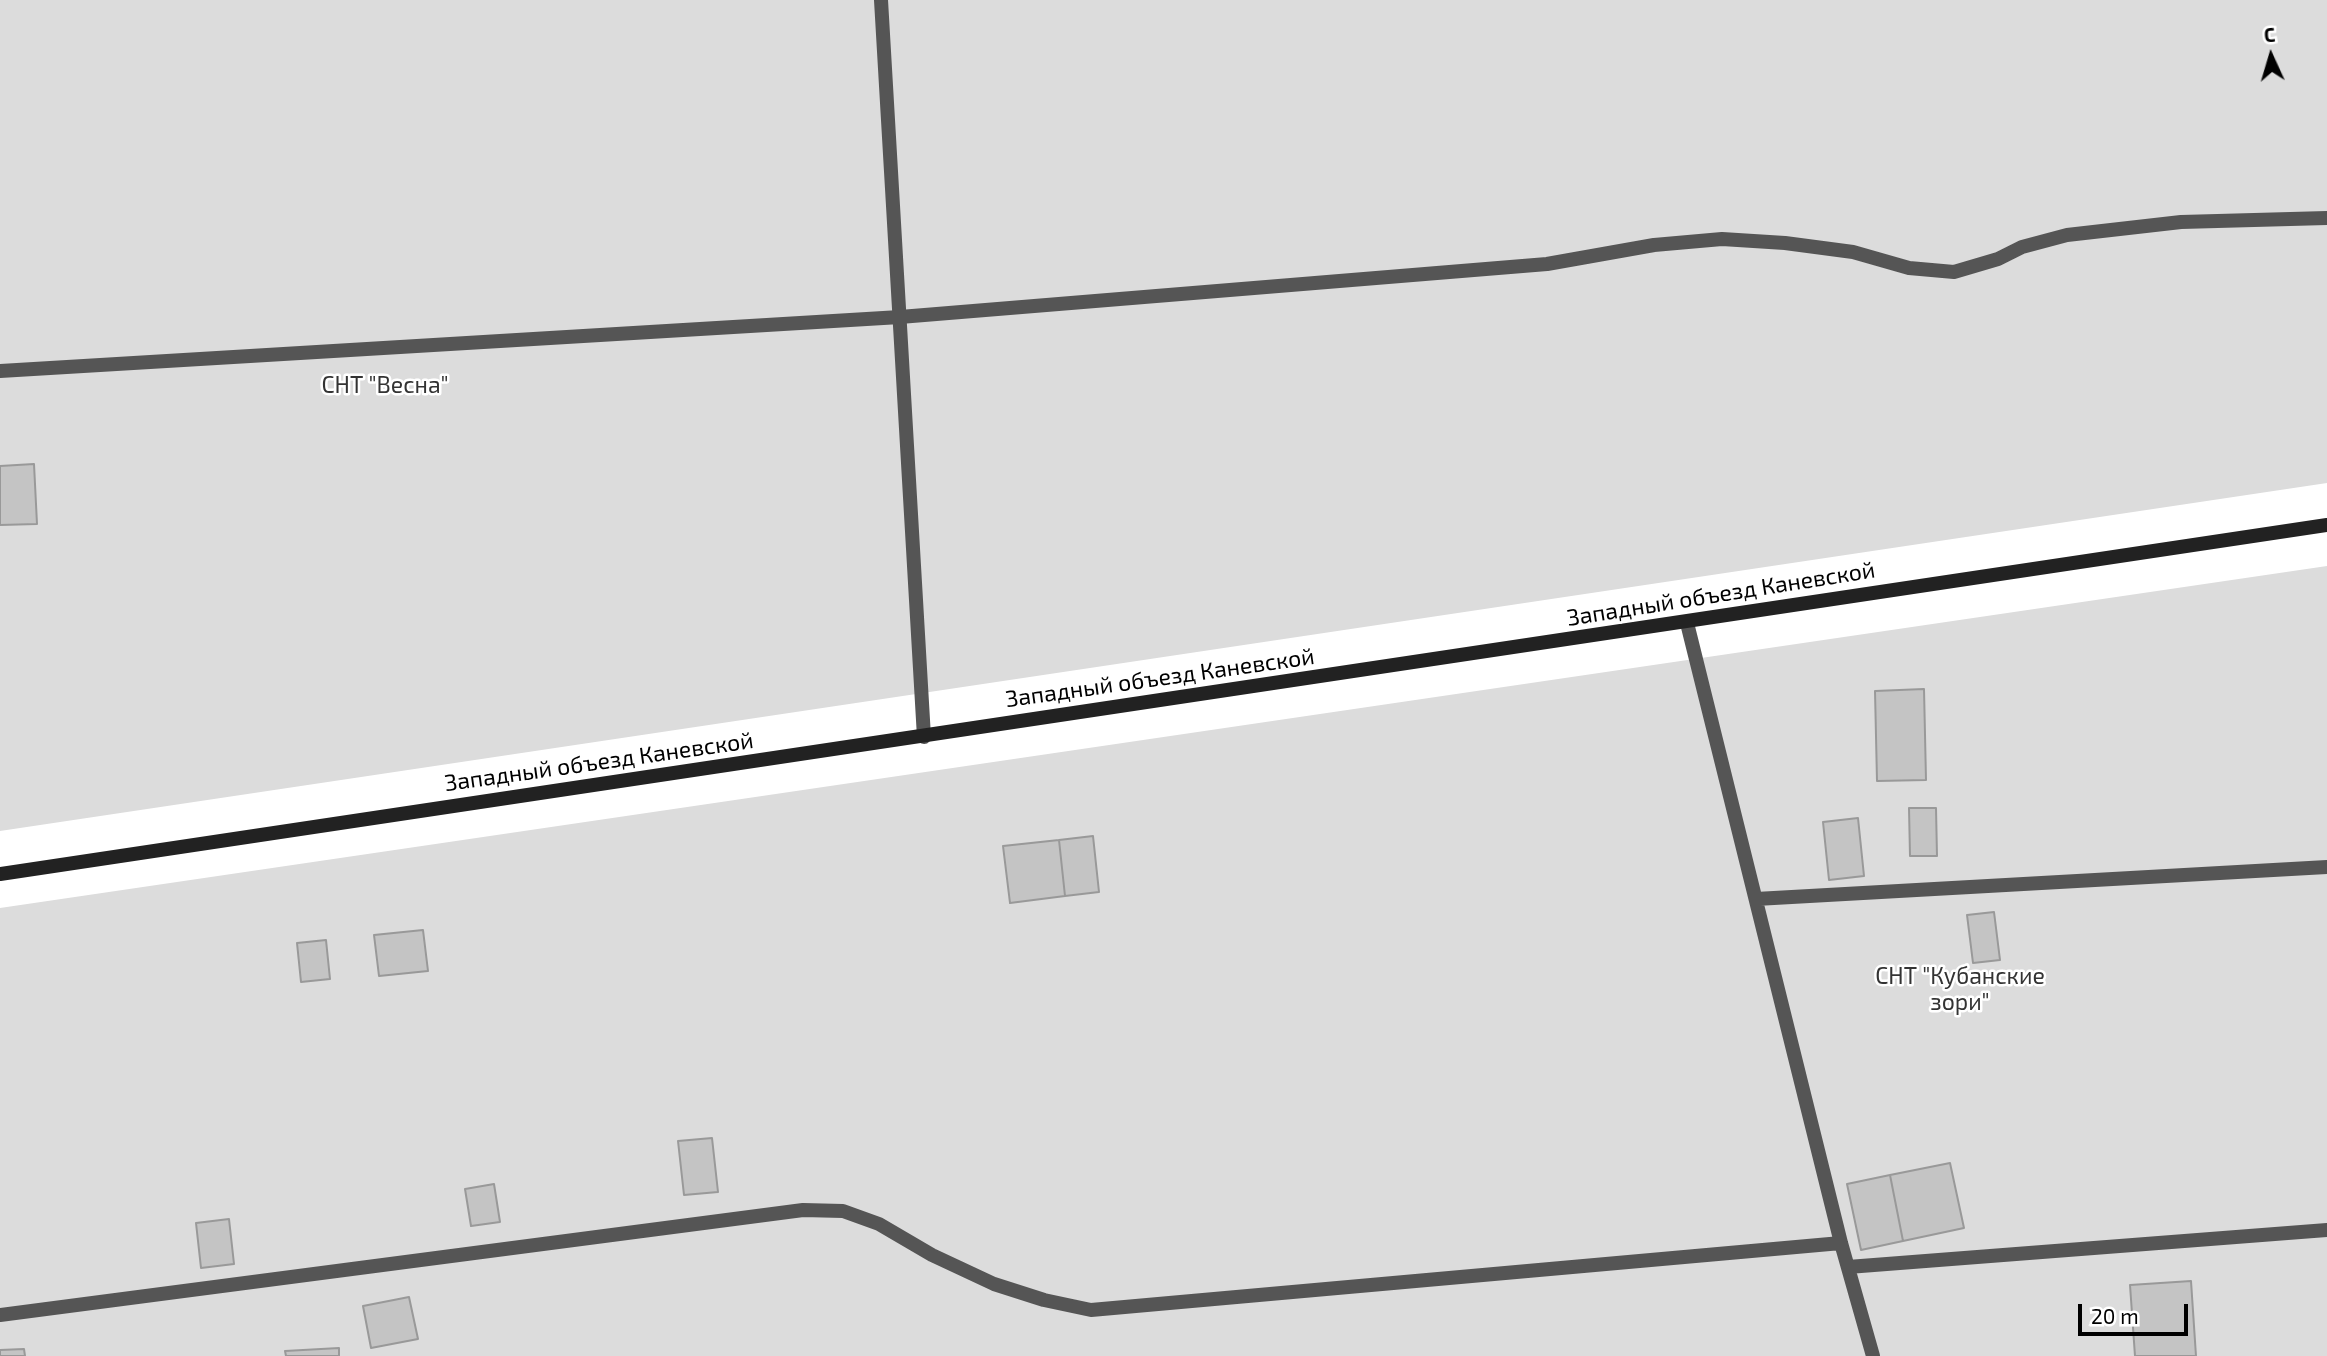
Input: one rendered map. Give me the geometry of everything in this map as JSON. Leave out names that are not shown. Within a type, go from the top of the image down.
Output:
[{"type":"main road","name":"Западный объезд Каневской","points":[[0,874],[2327,525]]},
{"type":"lane","points":[[881,0],[924,737]]},
{"type":"lane","points":[[0,371],[900,317],[1546,264],[1654,245],[1722,239],[1786,243],[1853,252],[1909,268],[1954,272],[2067,234],[2181,222],[2327,218]]},
{"type":"lane","points":[[1687,622],[1841,1242],[1873,1356]]},
{"type":"lane","points":[[1756,899],[2327,867]]},
{"type":"lane","points":[[0,1315],[803,1210],[844,1211],[878,1224],[932,1255],[994,1284],[1044,1300],[1091,1310],[1841,1242]]},
{"type":"lane","points":[[1848,1266],[2327,1230]]},
{"type":"green space","name":"СНТ \"Весна\"","points":[[0,0],[2327,0],[2327,483],[0,831]]},
{"type":"green space","name":"СНТ \"Кубанские зори\"","points":[[2327,566],[2327,1356],[0,1356],[0,908]]},
{"type":"building","points":[[34,464],[37,524],[0,525],[0,466]]},
{"type":"building","points":[[1924,689],[1926,780],[1877,781],[1875,691]]},
{"type":"building","points":[[1909,808],[1936,808],[1937,856],[1910,856]]},
{"type":"building","points":[[1858,818],[1864,876],[1829,880],[1823,822]]},
{"type":"building","points":[[1093,836],[1099,892],[1065,896],[1059,840]]},
{"type":"building","points":[[1059,840],[1065,896],[1010,903],[1003,846]]},
{"type":"building","points":[[1994,912],[2000,960],[1973,963],[1967,915]]},
{"type":"building","points":[[423,930],[428,971],[379,976],[374,935]]},
{"type":"building","points":[[326,940],[330,979],[301,982],[297,943]]},
{"type":"building","points":[[712,1138],[718,1192],[684,1195],[678,1141]]},
{"type":"building","points":[[1950,1163],[1964,1228],[1903,1241],[1890,1175]]},
{"type":"building","points":[[1890,1175],[1903,1241],[1861,1250],[1847,1184]]},
{"type":"building","points":[[494,1184],[500,1222],[471,1226],[465,1189]]},
{"type":"building","points":[[229,1219],[234,1264],[201,1268],[196,1223]]},
{"type":"building","points":[[2191,1281],[2196,1356],[2135,1356],[2130,1285]]},
{"type":"building","points":[[409,1297],[418,1339],[371,1348],[363,1306]]},
{"type":"building","points":[[339,1348],[339,1356],[286,1356],[285,1351]]},
{"type":"building","points":[[24,1349],[25,1356],[0,1356],[0,1350]]}]
